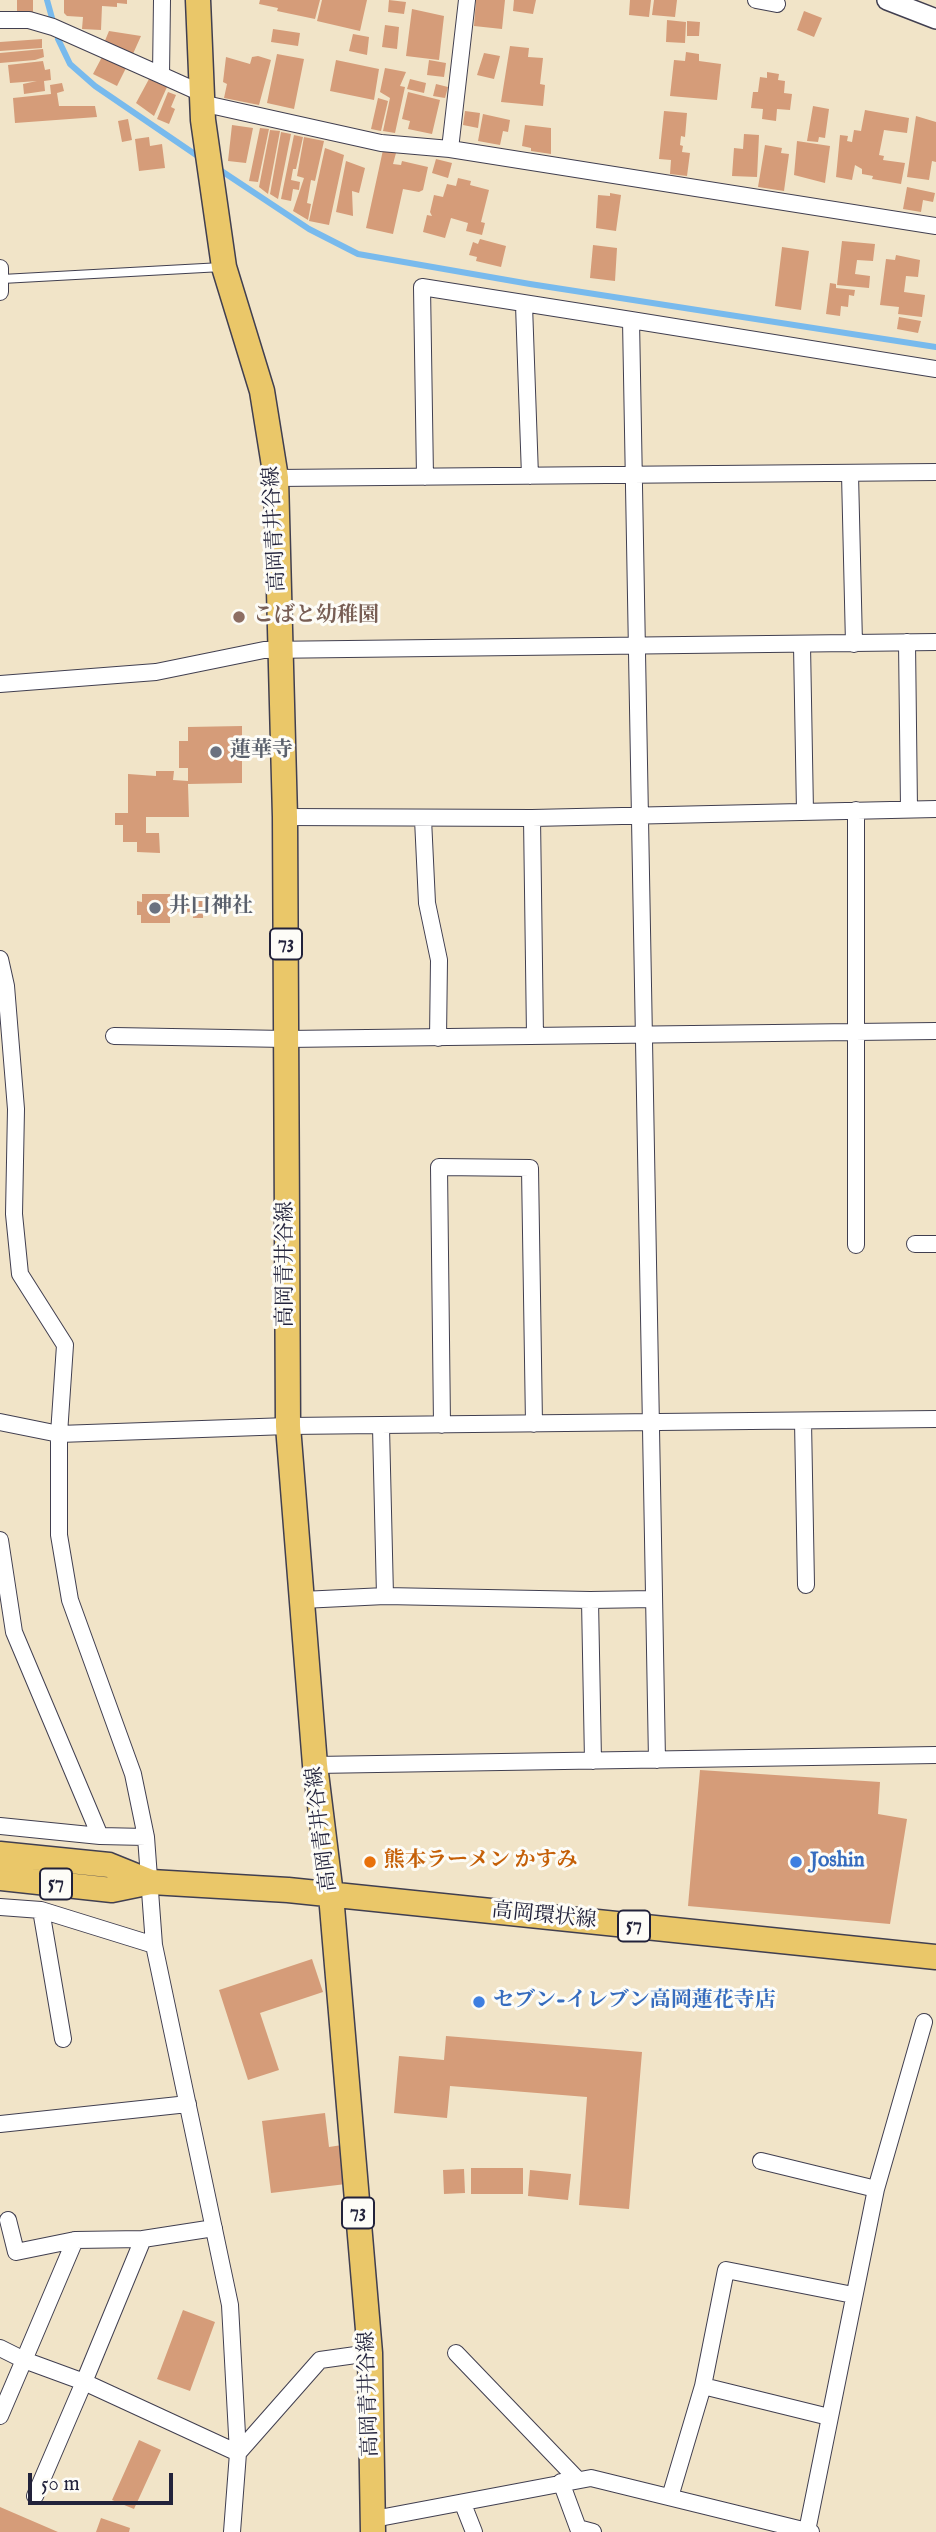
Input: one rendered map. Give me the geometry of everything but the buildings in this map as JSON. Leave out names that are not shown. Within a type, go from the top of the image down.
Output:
[{"type":"main road","name":"高岡青井谷線","points":[[198,0],[201,98],[224,267],[262,391],[276,478],[285,817],[288,1426],[315,1765],[331,1895],[370,2353],[374,2526]]},
{"type":"main road","name":"高岡環状線","points":[[0,1854],[109,1865],[151,1882]]},
{"type":"main road","name":"高岡環状線","points":[[0,1878],[112,1890],[151,1882],[331,1895],[936,1957]]},
{"type":"street","points":[[161,75],[162,0]]},
{"type":"street","points":[[450,149],[467,0]]},
{"type":"street","points":[[756,0],[778,2]]},
{"type":"street","points":[[887,0],[936,19]]},
{"type":"street","points":[[0,20],[29,20],[53,27],[161,75],[201,98],[381,143],[450,149],[936,226]]},
{"type":"street","points":[[425,477],[422,287],[936,369]]},
{"type":"street","points":[[524,305],[530,476]]},
{"type":"street","points":[[631,320],[636,477],[657,1760]]},
{"type":"street","points":[[276,478],[636,477],[936,472]]},
{"type":"street","points":[[850,474],[854,643]]},
{"type":"street","points":[[907,642],[909,809]]},
{"type":"street","points":[[0,684],[156,672],[264,650],[936,642]]},
{"type":"street","points":[[802,645],[805,812]]},
{"type":"street","points":[[285,817],[533,818],[936,809]]},
{"type":"street","points":[[856,810],[856,1245]]},
{"type":"street","points":[[533,818],[535,1036]]},
{"type":"street","points":[[423,819],[427,903],[439,960],[438,1038]]},
{"type":"street","points":[[0,959],[6,986],[6,1073],[16,1109],[14,1214],[20,1274],[65,1345],[59,1434],[59,1535],[70,1600],[133,1774],[146,1837],[155,1945],[230,2305],[238,2453],[232,2532]]},
{"type":"street","points":[[114,1036],[286,1039],[936,1031]]},
{"type":"street","points":[[442,1425],[439,1167],[530,1168],[534,1424]]},
{"type":"street","points":[[915,1244],[936,1244]]},
{"type":"street","points":[[0,1422],[59,1434],[288,1426],[936,1419]]},
{"type":"street","points":[[803,1421],[806,1585]]},
{"type":"street","points":[[381,1427],[384,1596]]},
{"type":"street","points":[[0,1540],[14,1632],[100,1836]]},
{"type":"street","points":[[302,1600],[384,1596],[590,1601],[654,1599]]},
{"type":"street","points":[[590,1601],[593,1761]]},
{"type":"street","points":[[315,1765],[936,1755]]},
{"type":"street","points":[[0,1826],[100,1836],[146,1837]]},
{"type":"street","points":[[0,1907],[41,1910],[155,1945]]},
{"type":"street","points":[[41,1910],[62,2039]]},
{"type":"street","points":[[374,2526],[561,2482],[591,2478],[809,2531],[829,2417],[876,2189],[925,2022]]},
{"type":"street","points":[[0,2124],[188,2104]]},
{"type":"street","points":[[761,2161],[876,2189]]},
{"type":"street","points":[[8,2220],[16,2252],[75,2240],[143,2239],[214,2228]]},
{"type":"street","points":[[35,2496],[143,2239]]},
{"type":"street","points":[[0,2416],[75,2240]]},
{"type":"street","points":[[670,2497],[702,2386],[726,2270],[853,2295]]},
{"type":"street","points":[[0,2348],[24,2360],[84,2382],[238,2453]]},
{"type":"street","points":[[238,2453],[320,2360],[370,2353]]},
{"type":"street","points":[[457,2353],[578,2480]]},
{"type":"street","points":[[702,2386],[829,2417]]},
{"type":"street","points":[[561,2482],[578,2528],[593,2532]]},
{"type":"street","points":[[463,2504],[474,2532]]},
{"type":"lane","points":[[1,280],[224,267]]},
{"type":"waterway","points":[[47,0],[52,18]]},
{"type":"waterway","points":[[58,39],[70,64],[95,86],[202,159]]},
{"type":"waterway","points":[[217,168],[309,229],[358,254],[530,284],[936,347]]},
{"type":"place","name":"こばと幼稚園","points":[[239,617]]},
{"type":"place","name":"蓮華寺","points":[[216,752]]},
{"type":"place","name":"井口神社","points":[[155,908]]},
{"type":"place","name":"熊本ラーメン かすみ","points":[[370,1862]]},
{"type":"place","name":"Joshin","points":[[796,1862]]},
{"type":"place","name":"セブン-イレブン高岡蓮花寺店","points":[[479,2002]]}]
